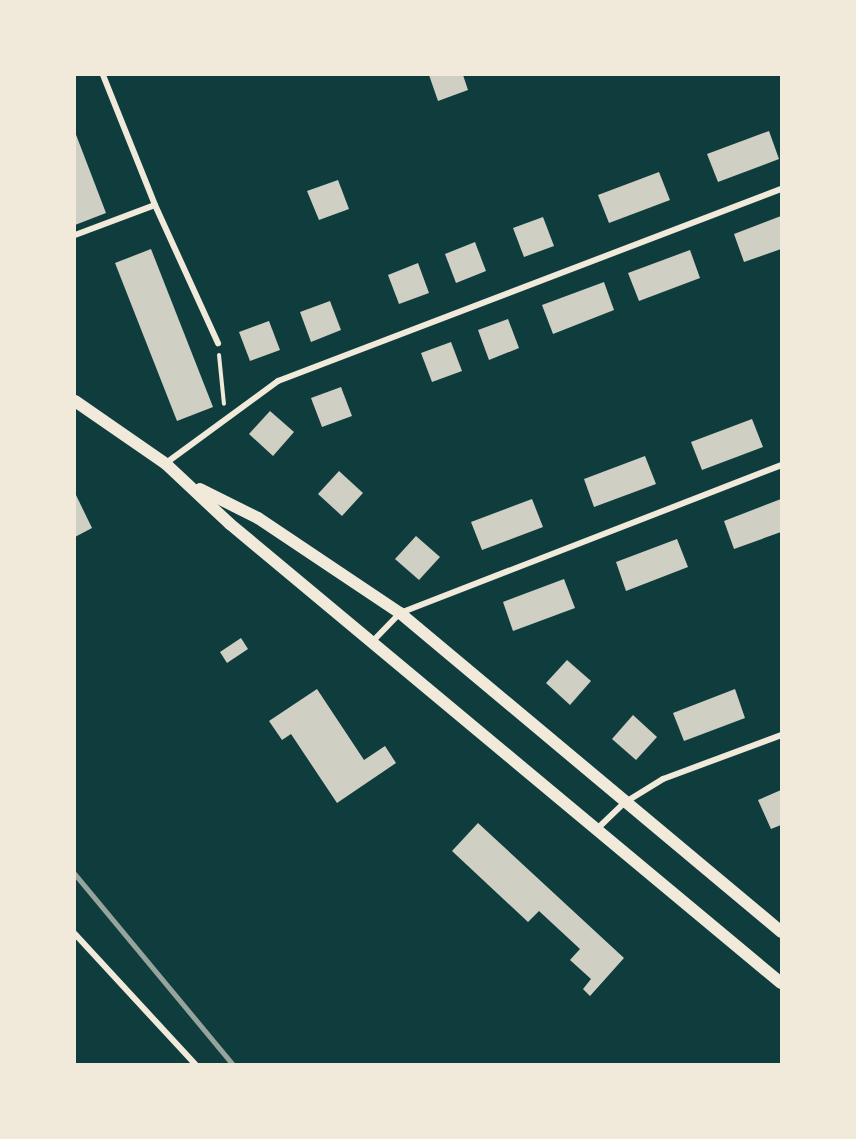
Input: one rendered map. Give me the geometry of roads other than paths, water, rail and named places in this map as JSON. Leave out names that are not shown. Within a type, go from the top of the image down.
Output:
[{"type":"main road","points":[[75,401],[166,464],[230,524],[781,983]]},
{"type":"main road","points":[[188,483],[258,518],[400,613],[624,803],[781,932]]},
{"type":"street","points":[[103,75],[155,205],[218,343]]},
{"type":"street","points":[[166,464],[226,417],[278,381],[781,189]]},
{"type":"street","points":[[75,235],[155,205]]},
{"type":"street","points":[[372,642],[400,613],[781,465]]},
{"type":"street","points":[[597,830],[624,803],[663,779],[781,735]]},
{"type":"street","points":[[75,934],[195,1064]]},
{"type":"railway","points":[[75,874],[233,1064]]}]
